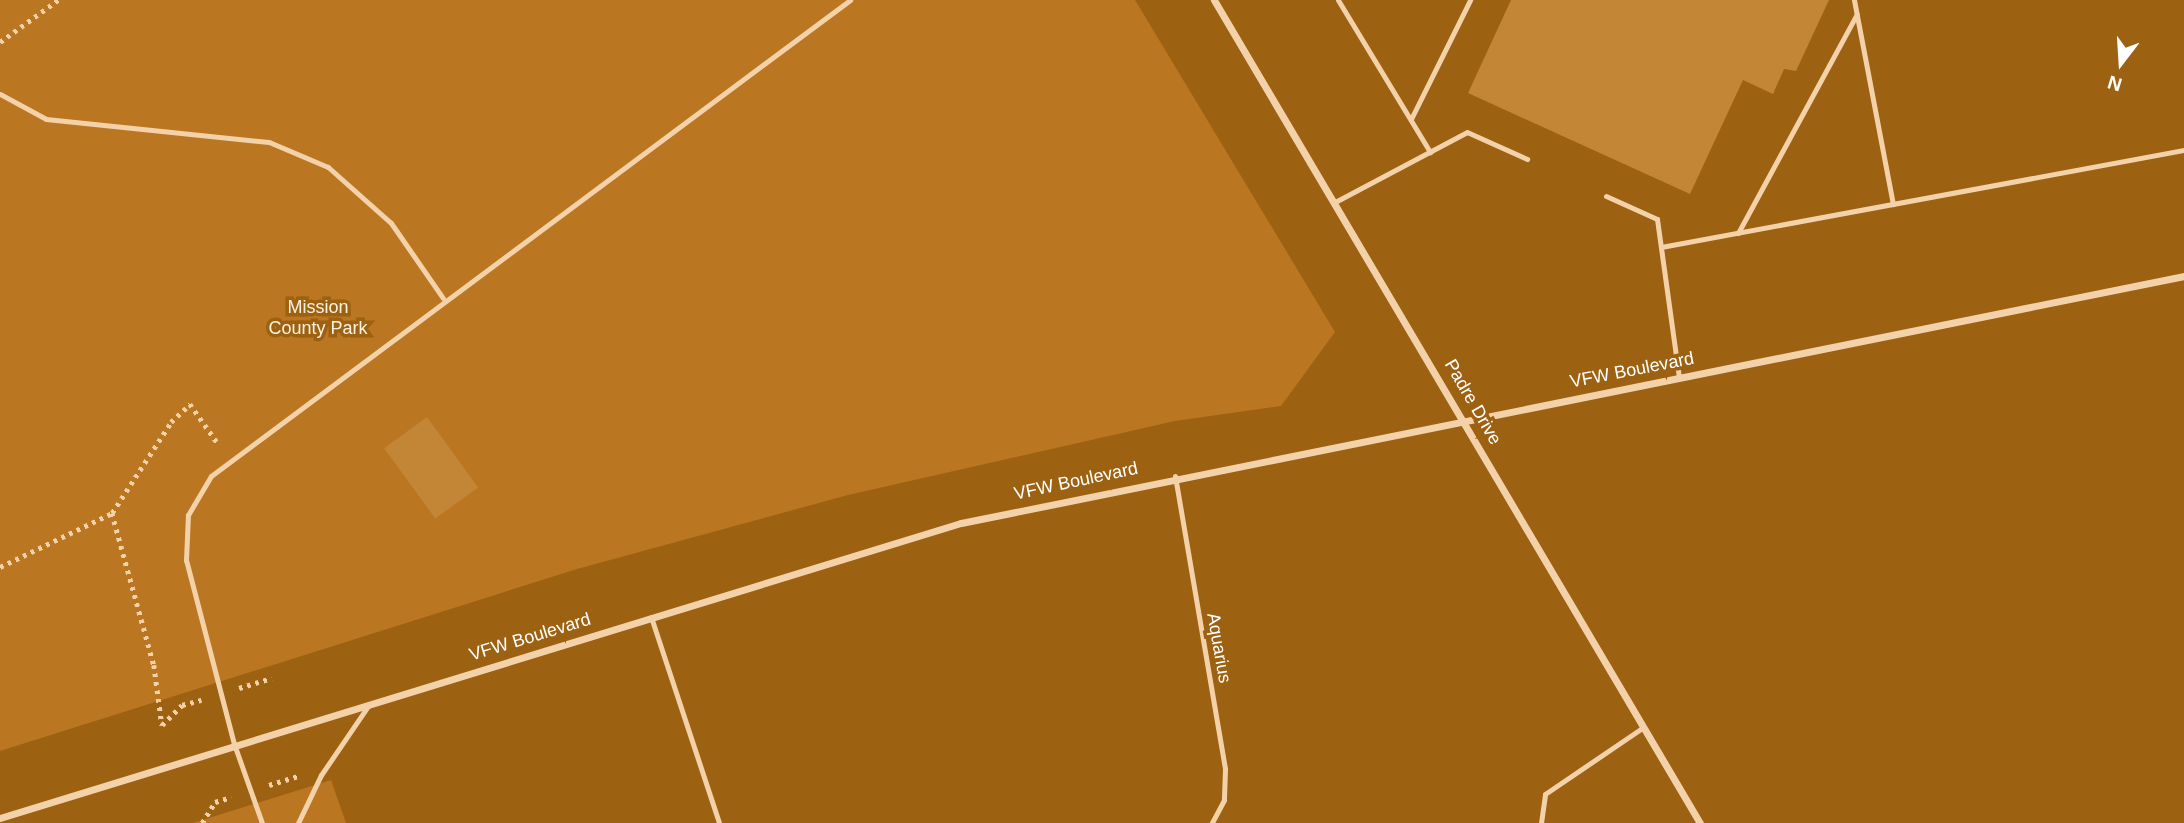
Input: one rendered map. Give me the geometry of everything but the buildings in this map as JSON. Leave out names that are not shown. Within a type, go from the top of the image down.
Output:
[{"type":"street","name":"Padre Drive","points":[[1214,0],[1465,419],[1642,728],[1700,823]]},
{"type":"street","name":"VFW Boulevard","points":[[0,818],[961,523],[1175,476],[2184,276]]},
{"type":"lane","points":[[262,823],[234,744],[184,537],[197,496],[229,459],[443,298],[850,0]]},
{"type":"lane","points":[[1338,0],[1430,152]]},
{"type":"lane","points":[[1411,120],[1470,0]]},
{"type":"lane","points":[[1854,0],[1892,204]]},
{"type":"lane","points":[[1738,233],[1857,15]]},
{"type":"lane","points":[[0,94],[46,119],[269,142],[328,167],[391,223],[443,298]]},
{"type":"lane","points":[[1335,202],[1467,132],[1527,159]]},
{"type":"lane","points":[[1661,247],[2184,150]]},
{"type":"lane","points":[[1606,196],[1657,219],[1679,377]]},
{"type":"lane","name":"Aquarius","points":[[1175,476],[1225,769],[1224,800],[1212,823]]},
{"type":"lane","points":[[651,617],[719,823]]},
{"type":"lane","points":[[299,823],[326,768],[371,702]]},
{"type":"lane","points":[[1541,823],[1545,794],[1554,785],[1642,728]]},
{"type":"path","points":[[0,42],[58,0]]},
{"type":"path","points":[[0,567],[112,513],[171,422],[190,404],[229,459]]},
{"type":"path","points":[[112,513],[154,665],[162,725],[182,705]]},
{"type":"path","points":[[202,823],[215,802],[326,768]]},
{"type":"green space","name":"Mission County Park","points":[[0,0],[1135,0],[1335,332],[1281,406],[1175,421],[848,495],[577,569],[0,751]]},
{"type":"green space","points":[[331,780],[346,823],[193,823]]}]
